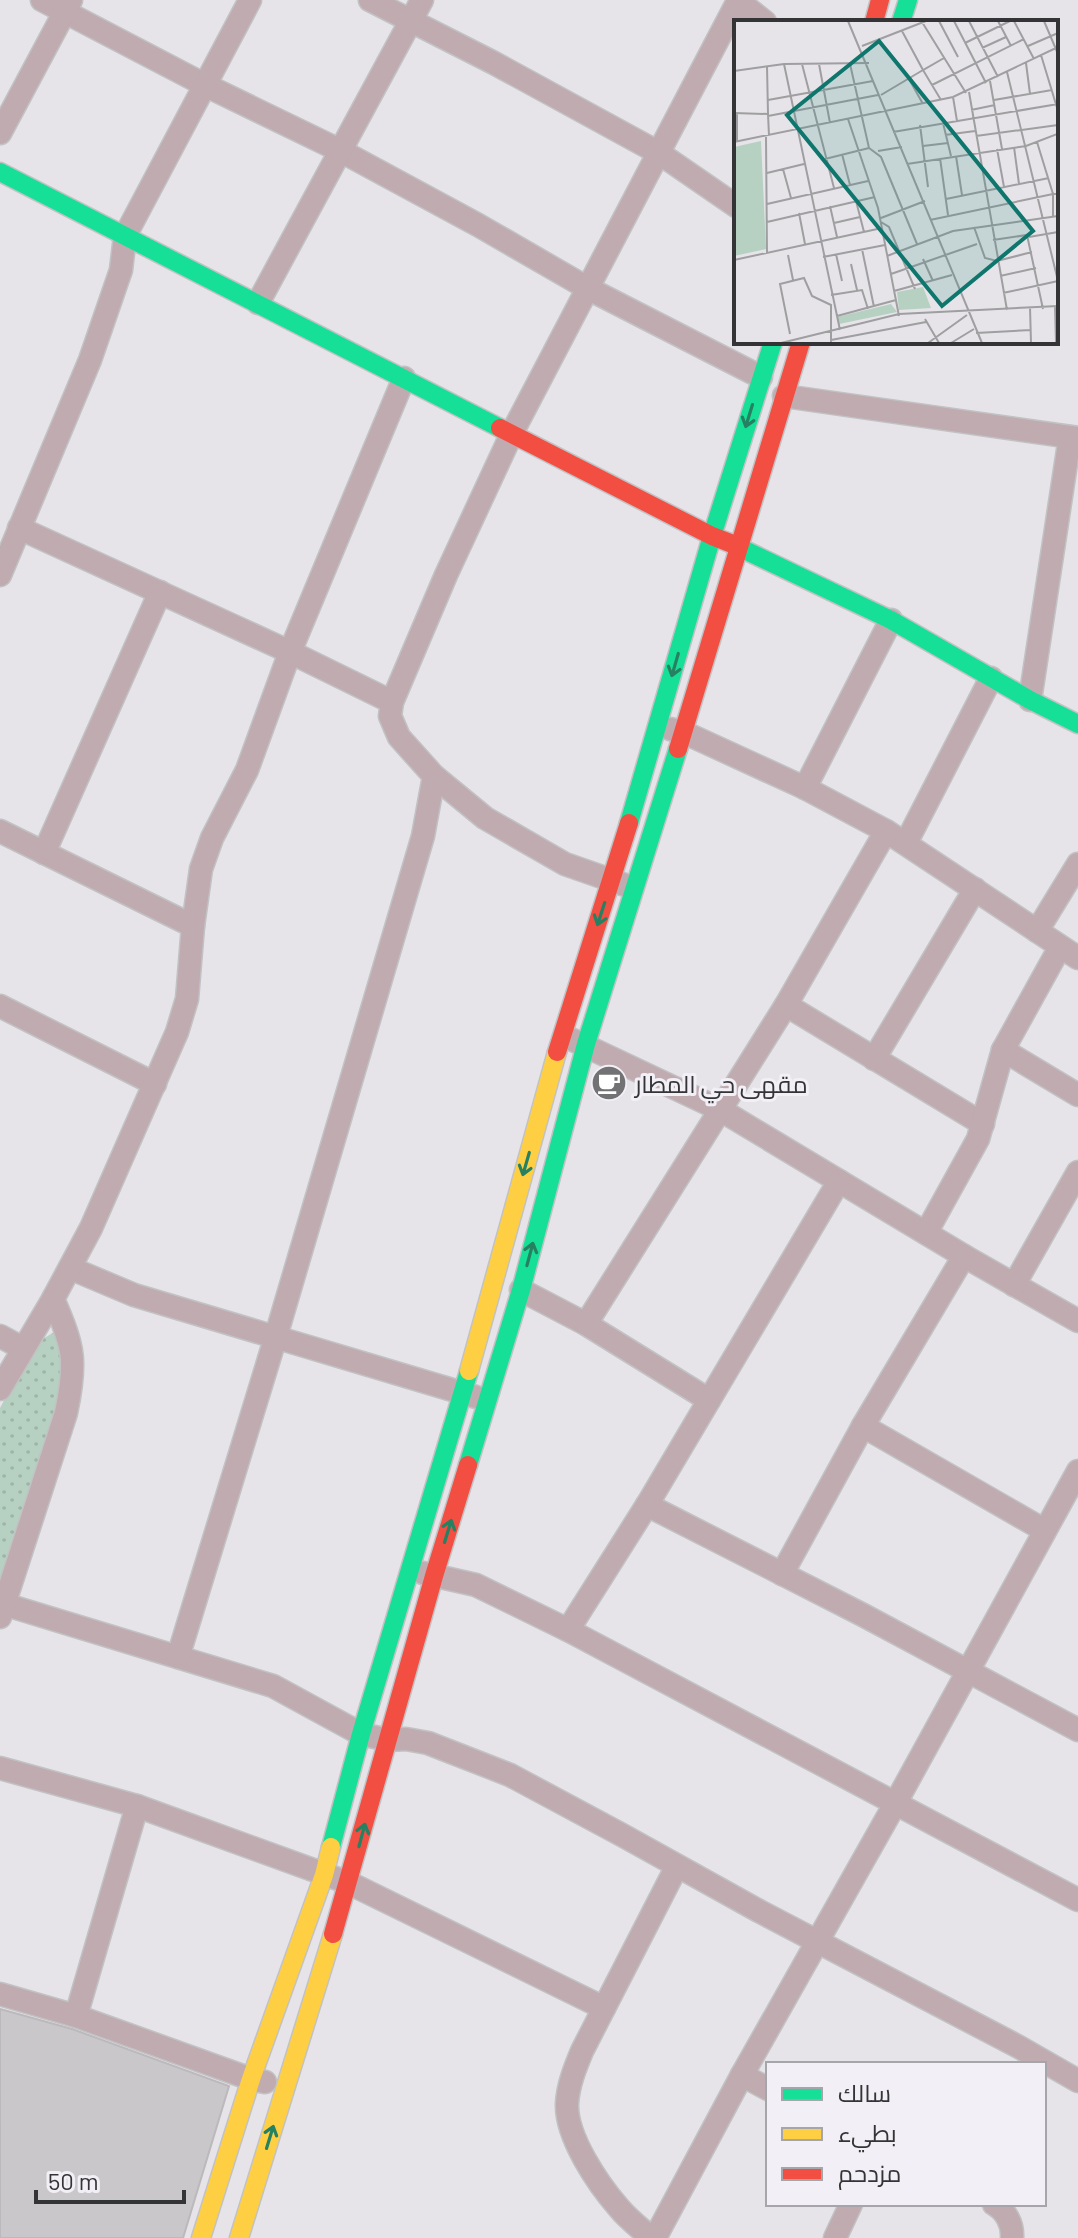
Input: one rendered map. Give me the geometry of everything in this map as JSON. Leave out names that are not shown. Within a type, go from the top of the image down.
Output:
[{"type":"street","points":[[42,0],[68,6],[205,85],[341,151],[589,289],[761,377]]},
{"type":"street","points":[[0,575],[90,360],[121,270],[125,236],[250,0]]},
{"type":"street","points":[[370,0],[659,153],[734,205]]},
{"type":"street","points":[[258,303],[422,0]]},
{"type":"street","points":[[622,884],[565,864],[485,818],[434,776],[399,737],[390,716],[392,702],[446,575],[512,433],[738,0],[763,20]]},
{"type":"street","points":[[875,20],[880,0]]},
{"type":"street","points":[[902,20],[908,0]]},
{"type":"street","points":[[0,133],[68,6]]},
{"type":"street","points":[[0,172],[712,536],[740,546],[891,620],[1078,724]]},
{"type":"street","points":[[239,2238],[349,1883],[434,1576],[521,1290],[586,1044],[657,727],[712,536],[772,344]]},
{"type":"street","points":[[201,2238],[251,2079],[324,1875],[361,1734],[463,1392],[562,1035],[683,732],[800,344]]},
{"type":"street","points":[[0,1389],[70,1268],[114,1180],[177,1032],[187,999],[201,869],[212,838],[247,770],[290,652],[404,378]]},
{"type":"street","points":[[784,396],[1074,438],[1030,700]]},
{"type":"street","points":[[19,528],[392,702]]},
{"type":"street","points":[[44,853],[160,592]]},
{"type":"street","points":[[805,788],[891,620]]},
{"type":"street","points":[[586,1324],[719,1109],[896,837],[991,678]]},
{"type":"street","points":[[657,727],[683,732],[805,788],[896,837],[1069,953],[1003,1050],[974,1146],[926,1233]]},
{"type":"street","points":[[178,1657],[423,836],[434,776]]},
{"type":"street","points":[[0,831],[193,926]]},
{"type":"street","points":[[1037,931],[1078,864]]},
{"type":"street","points":[[874,1059],[975,889]]},
{"type":"street","points":[[786,1005],[983,1124]]},
{"type":"street","points":[[0,1006],[155,1084]]},
{"type":"street","points":[[562,1035],[719,1109],[1078,1321]]},
{"type":"street","points":[[1003,1050],[1078,1095]]},
{"type":"street","points":[[1014,1285],[1078,1172]]},
{"type":"street","points":[[568,1630],[647,1505],[839,1181]]},
{"type":"street","points":[[782,1574],[863,1426],[964,1256]]},
{"type":"street","points":[[70,1268],[134,1295],[488,1400]]},
{"type":"street","points":[[521,1290],[586,1324],[709,1400]]},
{"type":"street","points":[[53,1299],[70,1343],[73,1380],[54,1452],[1,1609],[273,1686],[361,1734],[428,1743],[510,1775],[1045,2062]]},
{"type":"street","points":[[0,1336],[22,1348]]},
{"type":"street","points":[[863,1426],[1044,1530]]},
{"type":"street","points":[[677,1866],[572,2075],[567,2101],[571,2132],[580,2149],[619,2210],[653,2238],[1078,1471]]},
{"type":"street","points":[[647,1505],[1078,1730]]},
{"type":"street","points":[[410,1569],[476,1585],[568,1630],[1078,1900]]},
{"type":"street","points":[[0,1768],[137,1806],[349,1883],[604,2008]]},
{"type":"street","points":[[76,2016],[137,1806]]},
{"type":"street","points":[[0,1994],[76,2016],[251,2079],[286,2087]]},
{"type":"street","points":[[1046,2063],[1078,2081]]},
{"type":"street","points":[[742,2075],[766,2088]]},
{"type":"street","points":[[224,2160],[260,2170]]},
{"type":"street","points":[[835,2238],[850,2206]]},
{"type":"street","points":[[998,2206],[1009,2219],[1012,2238]]},
{"type":"green space","points":[[56,1331],[66,1354],[62,1389],[0,1585],[0,1408],[26,1358],[41,1340]]},
{"type":"building","points":[[0,2009],[72,2029],[229,2086],[183,2238],[0,2238]]},
{"type":"traffic: fast","points":[[902,20],[908,0]]},
{"type":"traffic: fast","points":[[0,172],[500,428]]},
{"type":"traffic: fast","points":[[629,823],[712,536],[772,344]]},
{"type":"traffic: fast","points":[[730,543],[891,620],[1078,724]]},
{"type":"traffic: fast","points":[[468,1465],[521,1290],[586,1044],[678,749]]},
{"type":"traffic: fast","points":[[331,1847],[361,1734],[469,1371]]},
{"type":"traffic: slow","points":[[469,1371],[557,1052]]},
{"type":"traffic: slow","points":[[201,2238],[251,2079],[324,1875],[331,1847]]},
{"type":"traffic: slow","points":[[239,2238],[333,1934]]},
{"type":"traffic: jam","points":[[875,20],[880,0]]},
{"type":"traffic: jam","points":[[678,749],[800,344]]},
{"type":"traffic: jam","points":[[500,428],[730,543]]},
{"type":"traffic: jam","points":[[557,1052],[629,823]]},
{"type":"traffic: jam","points":[[333,1934],[468,1465]]},
{"type":"place","name":"مقهى حي المطار","points":[[609,1083]]}]
